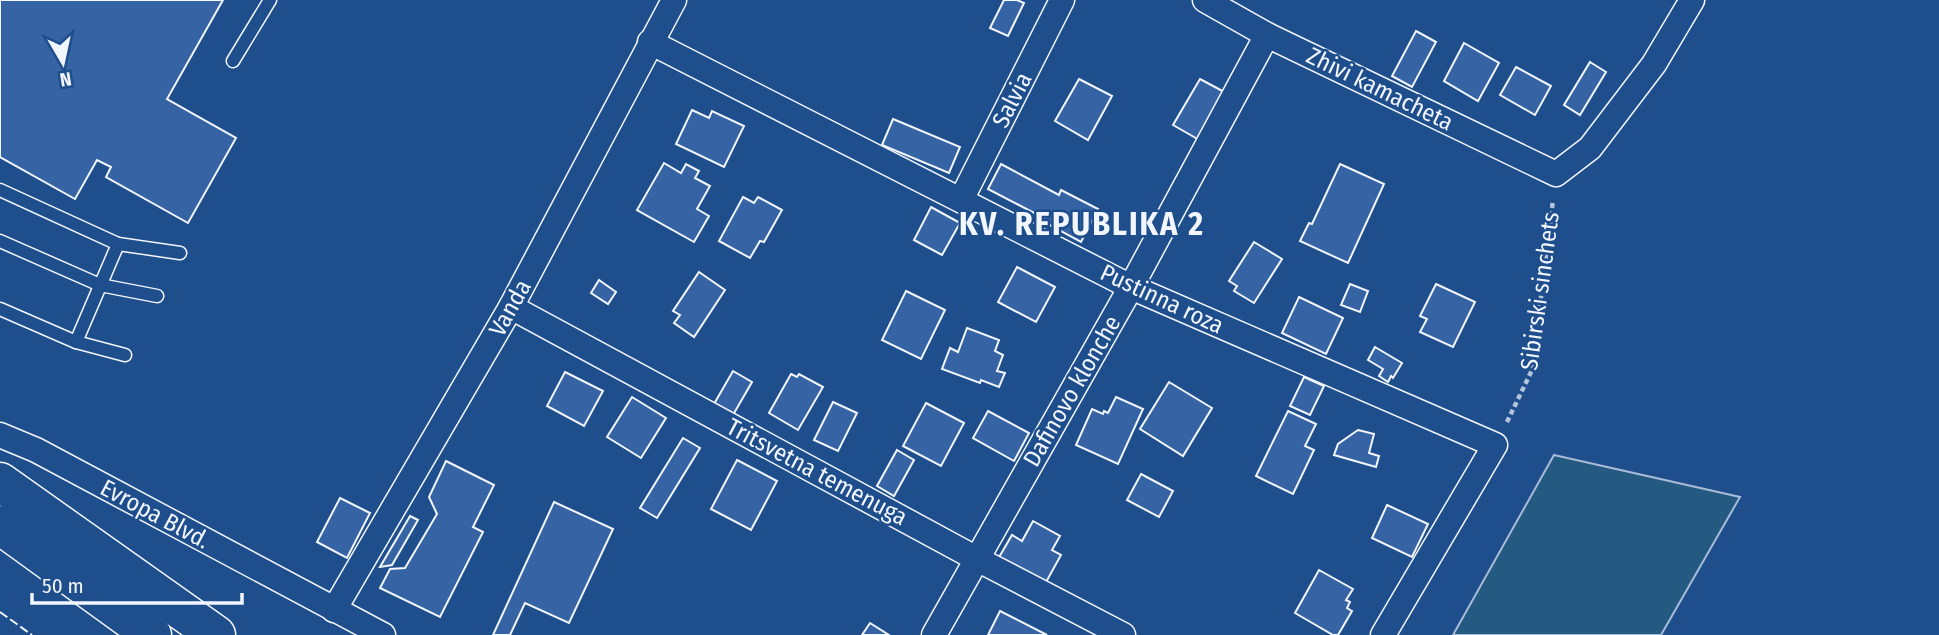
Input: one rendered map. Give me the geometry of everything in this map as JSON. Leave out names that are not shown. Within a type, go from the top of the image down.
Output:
[{"type":"main road","points":[[0,482],[216,635]]},
{"type":"main road","points":[[0,525],[152,635]]},
{"type":"street","name":"Vanda","points":[[334,610],[511,307],[674,0]]},
{"type":"street","name":"Salvia","points":[[961,201],[1062,0]]},
{"type":"street","name":"Zhivi kamacheta","points":[[1205,0],[1267,35],[1556,174]]},
{"type":"street","points":[[1556,174],[1590,148],[1654,64],[1692,0]]},
{"type":"street","name":"Dafinovo klonche","points":[[934,635],[1131,287],[1267,35]]},
{"type":"street","name":"Pustinna roza","points":[[650,42],[1131,287],[1495,445]]},
{"type":"street","name":"Tritsvetna temenuga","points":[[511,307],[977,559],[1124,635]]},
{"type":"street","name":"Evropa Blvd.","points":[[0,435],[36,450],[383,635]]},
{"type":"street","points":[[1383,635],[1495,445]]},
{"type":"lane","points":[[233,61],[270,0]]},
{"type":"lane","points":[[0,190],[118,244],[180,253]]},
{"type":"lane","points":[[0,241],[100,285],[157,296]]},
{"type":"lane","points":[[76,342],[118,244]]},
{"type":"lane","points":[[0,309],[76,342],[125,355]]},
{"type":"path","name":"Sibirski sinchets","points":[[1495,445],[1532,370],[1556,174]]},
{"type":"shaded area","points":[[1554,455],[1740,497],[1661,635],[1453,635]]},
{"type":"building","points":[[0,0],[223,0],[167,99],[236,138],[188,223],[106,177],[111,167],[97,160],[75,199],[0,157]]},
{"type":"building","points":[[1004,0],[1024,3],[1008,36],[990,28]]},
{"type":"building","points":[[1416,31],[1436,42],[1412,87],[1392,76]]},
{"type":"building","points":[[1464,43],[1499,63],[1478,101],[1444,81]]},
{"type":"building","points":[[1590,62],[1606,72],[1580,115],[1564,105]]},
{"type":"building","points":[[1516,67],[1551,86],[1535,115],[1500,95]]},
{"type":"building","points":[[1079,79],[1112,96],[1088,140],[1055,121]]},
{"type":"building","points":[[1200,79],[1228,94],[1201,141],[1173,125]]},
{"type":"building","points":[[692,110],[709,118],[712,111],[744,126],[724,167],[676,144]]},
{"type":"building","points":[[893,119],[960,147],[949,173],[882,145]]},
{"type":"building","points":[[664,163],[681,173],[686,164],[699,171],[695,178],[710,186],[697,209],[709,216],[694,242],[637,210]]},
{"type":"building","points":[[1001,164],[1059,195],[1061,190],[1098,209],[1081,242],[1042,221],[1044,218],[988,189]]},
{"type":"building","points":[[1340,164],[1384,184],[1348,263],[1300,241],[1309,223],[1312,224]]},
{"type":"building","points":[[743,197],[754,203],[758,197],[782,210],[764,242],[760,241],[750,258],[719,241]]},
{"type":"building","points":[[931,207],[960,223],[942,255],[914,240]]},
{"type":"building","points":[[1254,242],[1282,259],[1254,303],[1234,291],[1237,286],[1229,281]]},
{"type":"building","points":[[1017,267],[1055,287],[1036,322],[998,302]]},
{"type":"building","points":[[699,272],[725,290],[694,337],[674,323],[680,315],[673,311]]},
{"type":"building","points":[[599,280],[616,292],[608,304],[591,293]]},
{"type":"building","points":[[1350,284],[1368,291],[1360,312],[1341,305]]},
{"type":"building","points":[[1436,284],[1475,302],[1453,347],[1420,332],[1427,319],[1420,316]]},
{"type":"building","points":[[906,291],[945,310],[921,359],[882,340]]},
{"type":"building","points":[[1299,297],[1343,318],[1326,354],[1282,333]]},
{"type":"building","points":[[967,328],[999,340],[995,351],[1003,355],[997,371],[1005,373],[999,387],[942,369],[950,348],[958,352]]},
{"type":"building","points":[[1375,347],[1402,363],[1388,382],[1379,376],[1383,369],[1368,360]]},
{"type":"building","points":[[733,371],[752,382],[733,415],[714,404]]},
{"type":"building","points":[[565,372],[603,391],[584,426],[547,406]]},
{"type":"building","points":[[791,374],[797,377],[799,374],[823,387],[798,430],[769,413]]},
{"type":"building","points":[[1304,377],[1324,386],[1310,415],[1290,406]]},
{"type":"building","points":[[1169,382],[1212,408],[1183,456],[1140,429]]},
{"type":"building","points":[[632,397],[666,418],[641,458],[607,437]]},
{"type":"building","points":[[1116,397],[1143,409],[1118,464],[1076,445],[1092,409],[1103,414],[1104,411],[1108,413]]},
{"type":"building","points":[[833,402],[857,413],[838,451],[814,440]]},
{"type":"building","points":[[926,403],[964,423],[941,466],[903,446]]},
{"type":"building","points":[[988,411],[1029,433],[1014,461],[973,438]]},
{"type":"building","points":[[1288,411],[1316,424],[1305,446],[1314,450],[1293,494],[1256,476]]},
{"type":"building","points":[[1358,430],[1374,434],[1369,453],[1379,456],[1376,467],[1334,455],[1338,444]]},
{"type":"building","points":[[683,438],[700,448],[657,518],[640,508]]},
{"type":"building","points":[[897,450],[914,460],[894,496],[877,486]]},
{"type":"building","points":[[737,460],[777,481],[751,530],[711,509]]},
{"type":"building","points":[[446,461],[494,485],[473,527],[483,532],[440,617],[380,588],[390,569],[405,568],[437,514],[429,497]]},
{"type":"building","points":[[1141,474],[1173,491],[1159,517],[1127,500]]},
{"type":"building","points":[[340,498],[370,513],[347,558],[317,542]]},
{"type":"building","points":[[554,502],[613,529],[569,623],[525,603],[510,635],[493,635]]},
{"type":"building","points":[[1387,505],[1428,524],[1412,557],[1372,538]]},
{"type":"building","points":[[410,516],[418,520],[392,565],[380,567]]},
{"type":"building","points":[[1033,521],[1060,536],[1052,550],[1061,555],[1045,584],[998,559],[1012,535],[1022,541]]},
{"type":"building","points":[[1319,570],[1353,589],[1346,600],[1350,602],[1347,608],[1352,611],[1338,635],[1333,635],[1295,613]]},
{"type":"building","points":[[1000,611],[1047,635],[988,635]]},
{"type":"building","points":[[870,623],[889,635],[862,635]]},
{"type":"fence","points":[[0,612],[32,635]]},
{"type":"district","name":"KV. REPUBLIKA 2","points":[[1082,224]]}]
